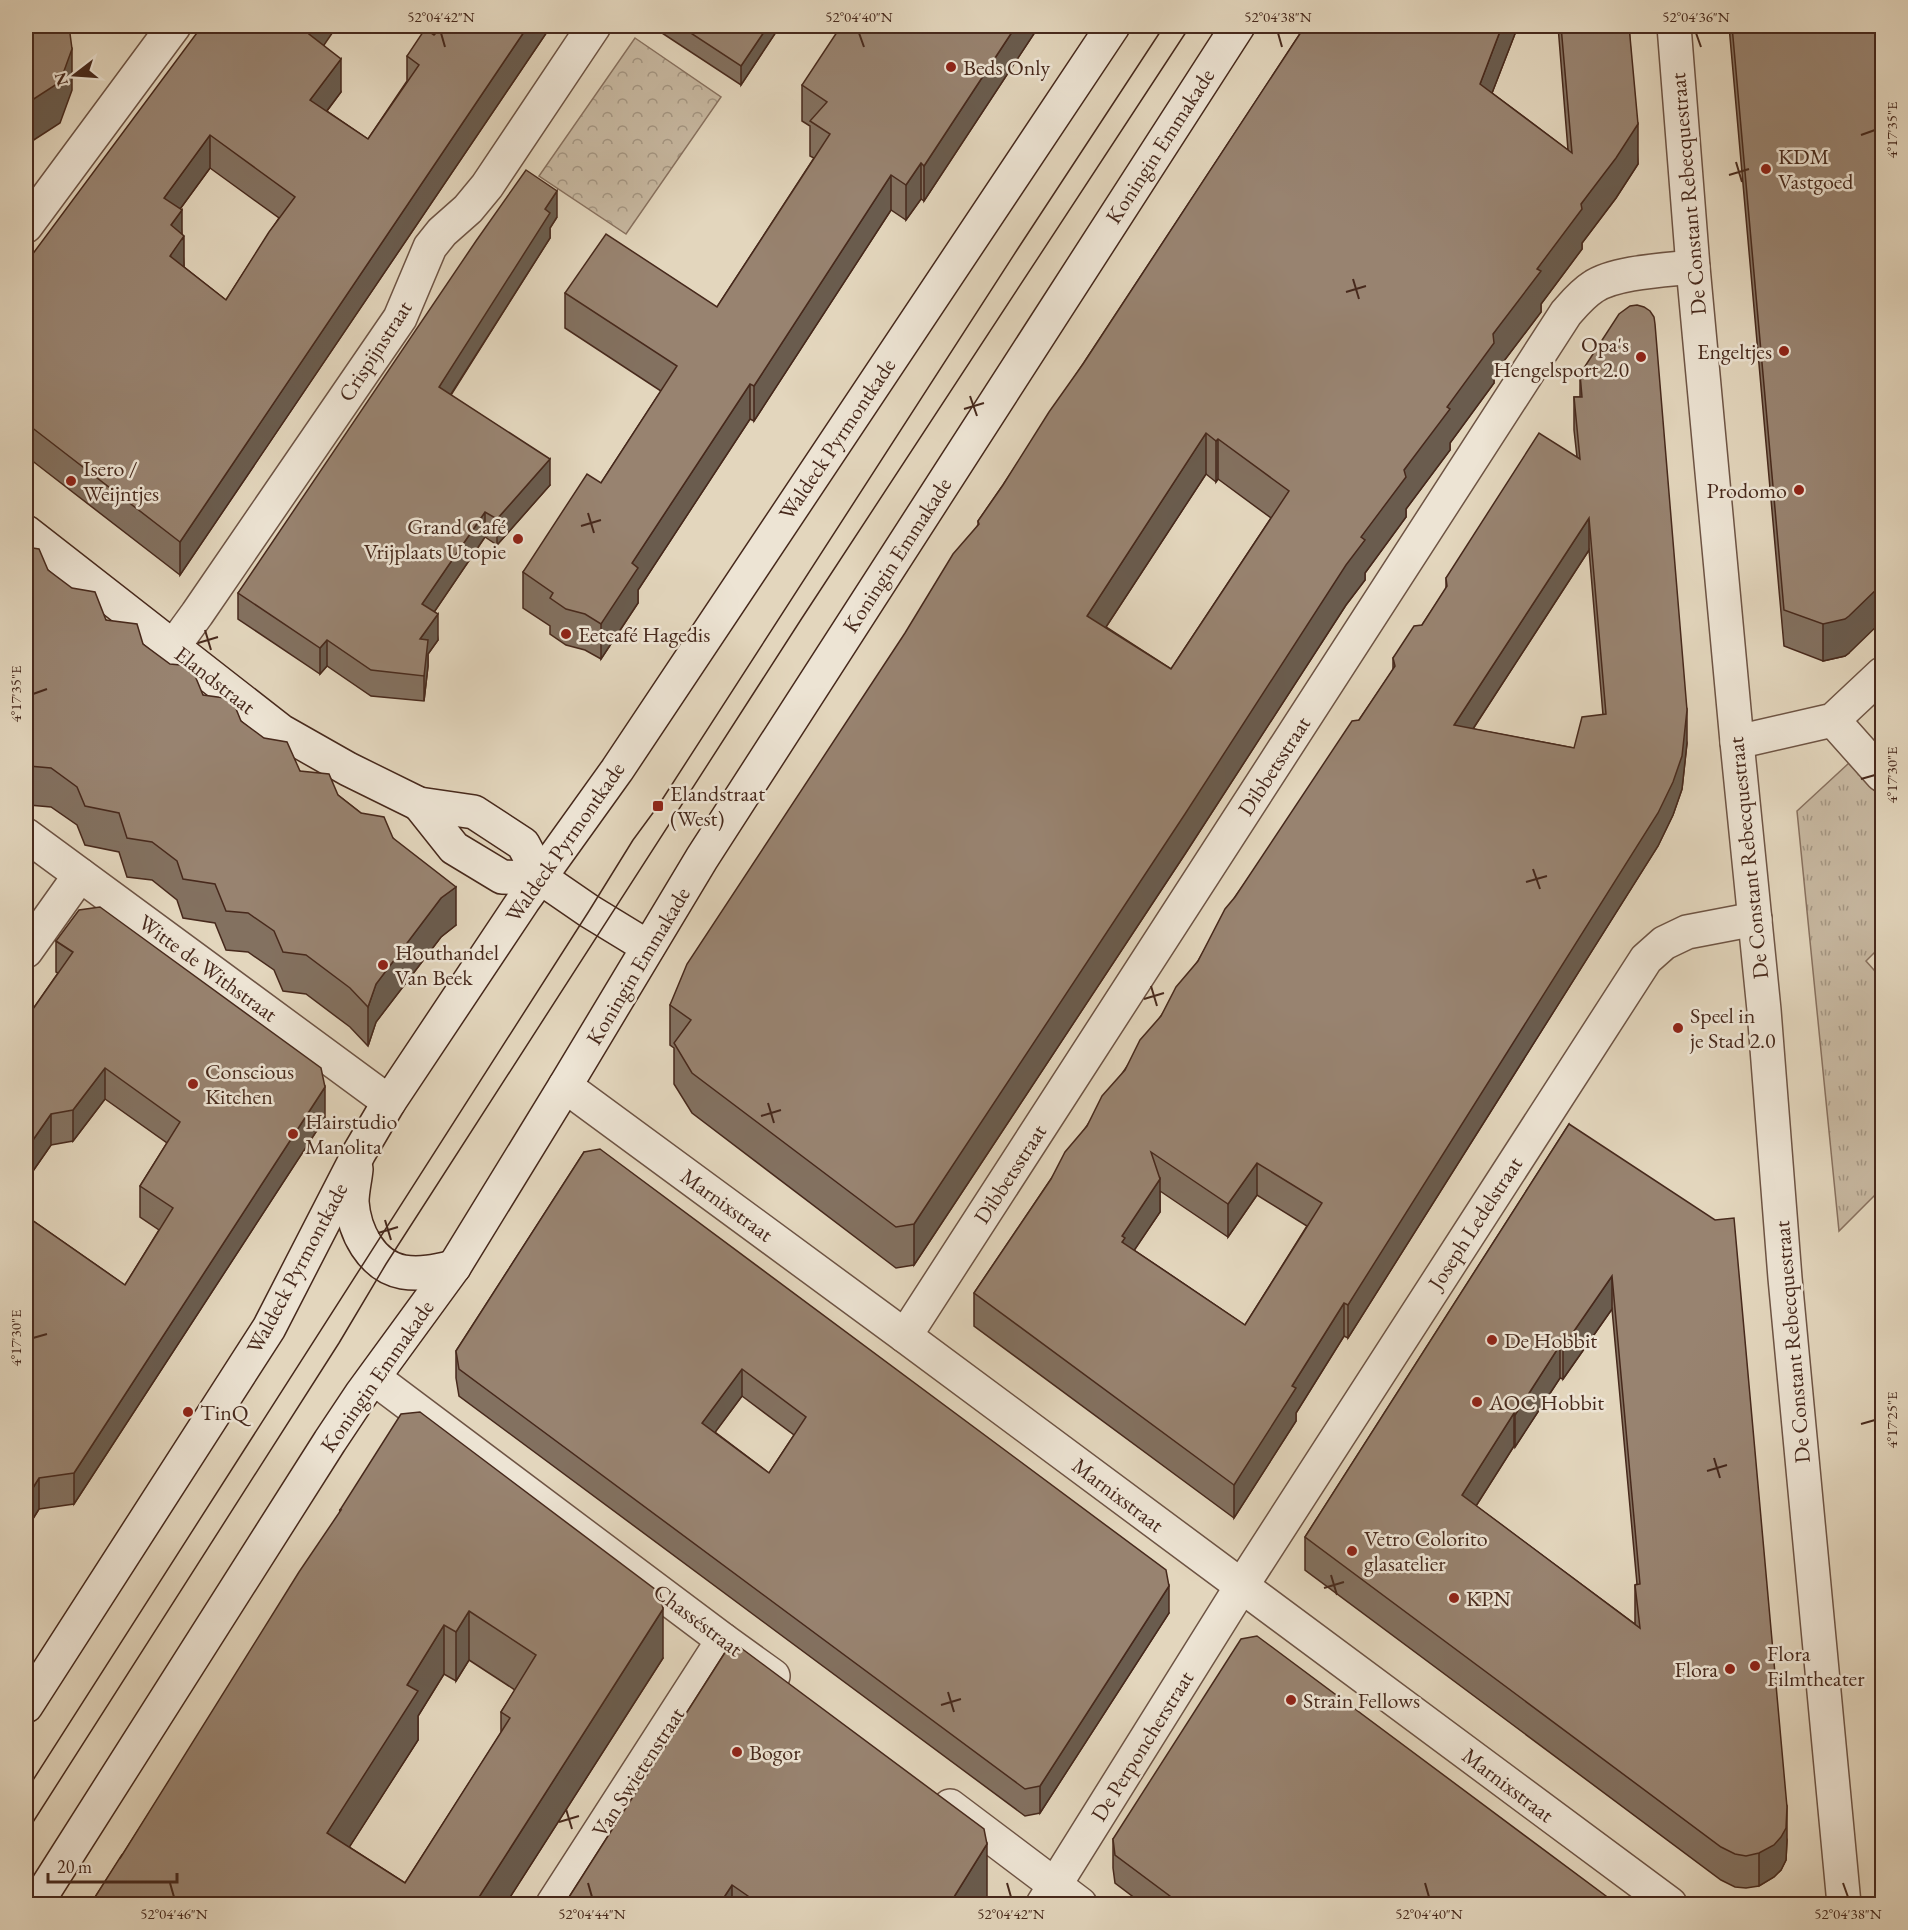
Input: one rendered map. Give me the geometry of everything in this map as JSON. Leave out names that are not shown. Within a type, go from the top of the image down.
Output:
[{"type":"street","points":[[26,226],[174,26]]},
{"type":"street","name":"Crispijnstraat","points":[[172,647],[197,614],[399,318],[430,247],[442,232],[468,209],[487,186],[594,26]]},
{"type":"street","name":"Waldeck Pyrmontkade","points":[[26,1706],[269,1328],[359,1153],[389,1102],[517,911],[617,770],[1113,26]]},
{"type":"street","name":"Koningin Emmakade","points":[[36,1905],[330,1442],[454,1267],[702,858],[1238,26]]},
{"type":"street","name":"De Constant Rebecquestraat","points":[[1674,26],[1693,267],[1755,919],[1785,1278],[1844,1905]]},
{"type":"street","name":"Dibbetsstraat","points":[[905,1336],[1566,313],[1594,286],[1618,277],[1693,267]]},
{"type":"street","name":"Elandstraat","points":[[26,532],[281,731],[348,769],[419,804],[474,813],[523,844],[541,878],[648,947]]},
{"type":"street","points":[[1737,742],[1833,720],[1882,674]]},
{"type":"street","points":[[1833,720],[1882,775]]},
{"type":"street","name":"Witte de Withstraat","points":[[26,835],[389,1102]]},
{"type":"street","points":[[26,951],[80,875]]},
{"type":"street","name":"Joseph Ledelstraat","points":[[1241,1587],[1646,959],[1664,943],[1687,932],[1755,919]]},
{"type":"street","name":"Marnixstraat","points":[[565,1086],[1670,1905]]},
{"type":"street","points":[[359,1153],[352,1199],[355,1223],[361,1238],[371,1252],[401,1272],[422,1273],[454,1267]]},
{"type":"street","name":"Chasséstraat","points":[[374,1378],[723,1640],[799,1694]]},
{"type":"street","name":"De Perponcherstraat","points":[[1059,1898],[1241,1587]]},
{"type":"street","name":"Van Swietenstraat","points":[[553,1905],[723,1640]]},
{"type":"street","points":[[922,1785],[1059,1898]]},
{"type":"green space","points":[[635,38],[721,97],[626,234],[539,176]]},
{"type":"green space","points":[[1849,763],[1882,799],[1882,945],[1866,961],[1882,979],[1882,1188],[1839,1231],[1797,811]]},
{"type":"building","points":[[26,26],[69,26],[72,49],[60,82],[26,104]]},
{"type":"building","points":[[202,26],[315,26],[309,34],[341,59],[310,100],[368,139],[419,65],[407,56],[425,29],[434,35],[443,26],[528,26],[180,542],[26,423],[26,263]],"holes":[[[210,135],[295,197],[269,232],[226,300],[170,256],[184,236],[171,225],[182,210],[164,198]]]},
{"type":"building","points":[[680,26],[768,26],[741,66]]},
{"type":"building","points":[[841,26],[1016,26],[924,166],[921,163],[906,185],[891,175],[754,386],[750,384],[632,563],[638,568],[601,624],[585,614],[566,609],[550,598],[553,593],[523,572],[587,474],[601,483],[677,366],[565,293],[606,234],[717,307],[830,134],[810,121],[827,102],[802,85]]},
{"type":"building","points":[[1305,26],[1502,26],[1480,84],[1572,153],[1561,26],[1629,26],[1638,124],[1616,158],[1581,204],[1582,209],[1537,269],[1541,271],[1493,334],[1494,343],[1447,407],[1450,409],[1404,470],[1406,477],[1361,537],[1365,540],[1346,565],[1185,814],[914,1224],[896,1227],[692,1073],[674,1043],[691,1020],[670,1005],[687,964],[905,633],[953,554],[979,524],[978,521]],"holes":[[[1206,433],[1216,441],[1218,439],[1289,491],[1171,669],[1087,616]]]},
{"type":"building","points":[[1732,26],[1882,26],[1882,584],[1845,619],[1823,624],[1784,610]]},
{"type":"building","points":[[526,170],[557,191],[545,209],[550,213],[439,387],[550,459],[497,519],[485,512],[422,604],[438,614],[420,639],[428,640],[424,676],[371,670],[327,640],[320,648],[238,593]]},
{"type":"building","points":[[1637,305],[1650,311],[1655,324],[1687,710],[1682,756],[1658,813],[1348,1305],[1344,1303],[1292,1386],[1296,1388],[1234,1485],[974,1293],[1051,1179],[1065,1152],[1087,1126],[1102,1096],[1125,1070],[1140,1040],[1161,1016],[1176,987],[1198,961],[1225,909],[1352,721],[1359,720],[1395,666],[1393,658],[1414,626],[1422,625],[1447,586],[1446,578],[1539,433],[1580,459],[1574,397],[1582,397],[1580,374],[1619,314],[1630,306]],"holes":[[[1589,518],[1606,714],[1582,717],[1574,748],[1454,725]],[[1151,1152],[1228,1204],[1257,1163],[1322,1203],[1245,1325],[1122,1242],[1125,1238],[1122,1236],[1160,1179]]]},
{"type":"building","points":[[26,547],[39,549],[48,570],[72,588],[95,592],[106,620],[137,624],[143,644],[170,664],[191,666],[203,695],[232,699],[241,721],[264,738],[287,742],[300,771],[329,774],[338,795],[361,813],[384,817],[393,838],[456,887],[441,898],[376,984],[368,1007],[350,988],[306,955],[283,952],[274,931],[248,913],[226,911],[215,884],[183,879],[177,861],[152,842],[127,838],[119,813],[85,806],[77,787],[51,768],[29,766],[26,757]]},
{"type":"building","points":[[100,907],[321,1068],[325,1087],[74,1473],[39,1478],[26,1499],[26,1216],[125,1285],[173,1208],[140,1186],[180,1122],[105,1068],[73,1110],[51,1114],[26,1150],[26,1019],[73,952],[56,941],[79,910]]},
{"type":"building","points":[[1569,1124],[1715,1220],[1734,1218],[1787,1807],[1786,1828],[1781,1837],[1774,1845],[1759,1853],[1746,1856],[1735,1854],[1721,1847],[1305,1537]],"holes":[[[1612,1276],[1640,1584],[1635,1585],[1640,1628],[1462,1495],[1560,1345],[1563,1347]]]},
{"type":"building","points":[[600,1149],[1166,1570],[1169,1586],[1040,1786],[1025,1789],[459,1369],[456,1351],[584,1152]],"holes":[[[742,1369],[806,1417],[769,1473],[702,1423]]]},
{"type":"building","points":[[420,1412],[660,1593],[663,1609],[474,1905],[90,1905],[299,1572],[401,1414]],"holes":[[[469,1611],[536,1655],[501,1712],[510,1718],[405,1883],[327,1833],[418,1691],[407,1685],[444,1625],[456,1632]]]},
{"type":"building","points":[[1877,1509],[1882,1509],[1882,1567]]},
{"type":"building","points":[[1257,1636],[1618,1905],[1182,1905],[1115,1855],[1113,1839],[1241,1639]]},
{"type":"building","points":[[741,1648],[984,1829],[987,1844],[949,1905],[761,1905],[732,1885],[719,1905],[564,1905],[726,1651]]},
{"type":"tram line","points":[[26,1791],[633,840],[658,806],[1164,26]]},
{"type":"tram line","points":[[26,1833],[339,1343],[386,1264],[802,618],[1190,26]]},
{"type":"place","name":"Beds Only","points":[[951,67]]},
{"type":"place","name":"KDM Vastgoed","points":[[1766,169]]},
{"type":"place","name":"Engeltjes","points":[[1784,351]]},
{"type":"place","name":"Opa's Hengelsport 2.0","points":[[1641,357]]},
{"type":"place","name":"Isero / Weijntjes","points":[[71,481]]},
{"type":"place","name":"Prodomo","points":[[1799,490]]},
{"type":"place","name":"Grand Café Vrijplaats Utopie","points":[[518,539]]},
{"type":"place","name":"Eetcafé Hagedis","points":[[566,634]]},
{"type":"place","name":"Elandstraat (West)","points":[[658,806]]},
{"type":"place","name":"Houthandel Van Beek","points":[[383,965]]},
{"type":"place","name":"Speel in je Stad 2.0","points":[[1678,1028]]},
{"type":"place","name":"Conscious Kitchen","points":[[193,1084]]},
{"type":"place","name":"Hairstudio Manolita","points":[[293,1134]]},
{"type":"place","name":"De Hobbit","points":[[1492,1340]]},
{"type":"place","name":"AOC Hobbit","points":[[1477,1402]]},
{"type":"place","name":"TinQ","points":[[188,1412]]},
{"type":"place","name":"Vetro Colorito glasatelier","points":[[1352,1551]]},
{"type":"place","name":"KPN","points":[[1454,1598]]},
{"type":"place","name":"Flora Filmtheater","points":[[1755,1666]]},
{"type":"place","name":"Flora","points":[[1730,1669]]},
{"type":"place","name":"Strain Fellows","points":[[1291,1700]]},
{"type":"place","name":"Bogor","points":[[737,1752]]}]
